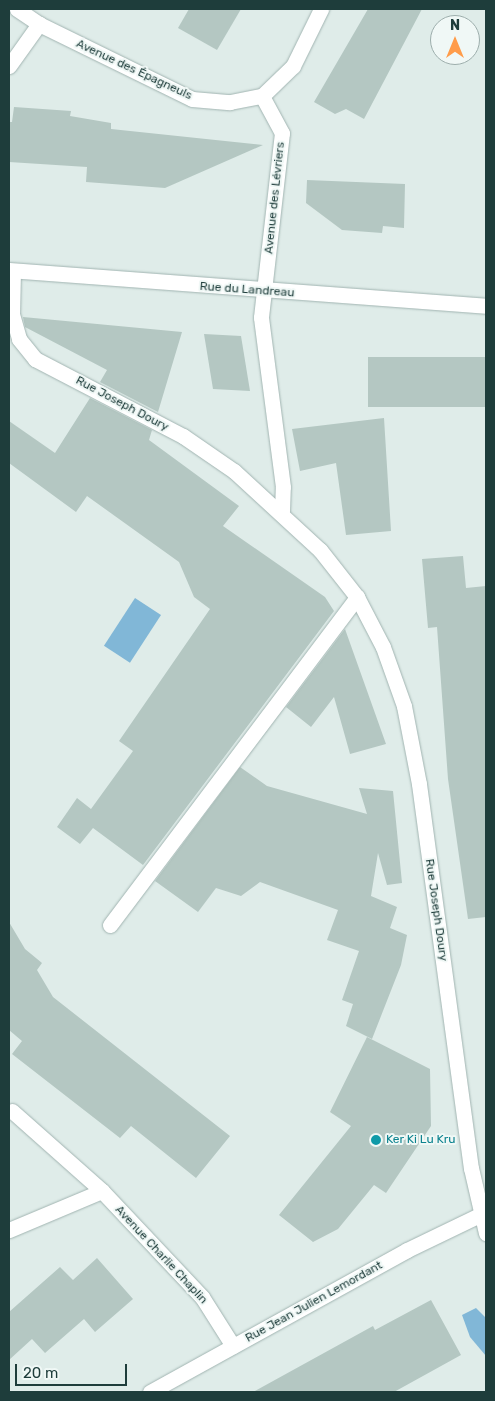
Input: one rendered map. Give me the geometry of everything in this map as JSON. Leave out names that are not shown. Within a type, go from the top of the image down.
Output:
[{"type":"street","name":"Avenue des Épagneuls","points":[[17,9],[39,24],[192,99],[230,102],[262,96]]},
{"type":"street","points":[[262,96],[293,66],[321,9]]},
{"type":"street","points":[[9,66],[39,24]]},
{"type":"street","name":"Avenue des Lévriers","points":[[262,96],[282,132],[264,291]]},
{"type":"street","name":"Rue du Landreau","points":[[11,271],[486,306]]},
{"type":"street","name":"Rue Joseph Doury","points":[[11,271],[12,314],[19,339],[35,359],[183,436],[234,471],[282,511],[357,597],[383,647],[404,706],[419,784],[486,1232]]},
{"type":"street","points":[[264,291],[262,333],[283,487],[282,511]]},
{"type":"street","points":[[110,925],[357,597]]},
{"type":"street","name":"Avenue Charlie Chaplin","points":[[12,1111],[102,1192],[202,1297],[233,1346]]},
{"type":"street","points":[[9,1230],[102,1192]]},
{"type":"street","name":"Rue Jean Julien Lemordant","points":[[150,1392],[415,1245],[483,1214]]},
{"type":"water","points":[[135,598],[161,615],[130,663],[104,646]]},
{"type":"water","points":[[476,1308],[486,1318],[486,1356],[470,1337],[462,1315]]},
{"type":"building","points":[[189,9],[241,9],[217,50],[178,28]]},
{"type":"building","points":[[368,9],[422,9],[364,119],[346,109],[335,114],[314,102]]},
{"type":"building","points":[[14,107],[71,111],[70,116],[111,123],[111,129],[263,145],[165,188],[86,182],[87,167],[9,162],[9,122],[12,122]]},
{"type":"building","points":[[307,180],[405,184],[404,228],[383,226],[382,233],[342,230],[306,203]]},
{"type":"building","points":[[23,317],[182,332],[158,412],[100,382],[107,370],[25,327]]},
{"type":"building","points":[[204,334],[241,336],[250,391],[213,389]]},
{"type":"building","points":[[368,357],[486,357],[486,407],[368,407]]},
{"type":"building","points":[[90,398],[152,430],[149,440],[239,506],[223,526],[325,597],[334,611],[143,865],[93,828],[80,844],[57,827],[77,798],[91,809],[133,751],[119,741],[210,609],[194,597],[179,562],[87,496],[76,512],[9,463],[9,421],[55,453]]},
{"type":"building","points":[[384,418],[391,531],[346,535],[336,463],[300,471],[292,429]]},
{"type":"building","points":[[463,556],[466,588],[486,586],[486,917],[468,919],[448,779],[437,627],[428,628],[422,559]]},
{"type":"building","points":[[345,629],[386,744],[350,754],[334,697],[311,727],[286,707]]},
{"type":"building","points":[[240,767],[267,786],[367,814],[359,788],[393,791],[402,883],[387,885],[378,853],[371,896],[397,907],[390,928],[407,935],[401,965],[372,1039],[346,1026],[353,1004],[342,1000],[359,951],[327,940],[338,910],[260,882],[241,896],[216,888],[198,912],[155,881]]},
{"type":"building","points":[[9,922],[25,949],[42,963],[37,970],[53,997],[230,1136],[196,1178],[131,1126],[120,1138],[12,1054],[22,1041],[9,1030]]},
{"type":"building","points":[[367,1037],[430,1069],[431,1126],[386,1193],[374,1185],[338,1229],[313,1242],[279,1215],[351,1126],[330,1112]]},
{"type":"building","points":[[97,1258],[133,1299],[95,1332],[84,1319],[45,1353],[32,1339],[9,1360],[9,1312],[60,1267],[73,1280]]},
{"type":"building","points":[[431,1300],[461,1355],[394,1392],[253,1392],[373,1326],[375,1330]]},
{"type":"place","name":"Ker Ki Lu Kru","points":[[376,1140]]}]
